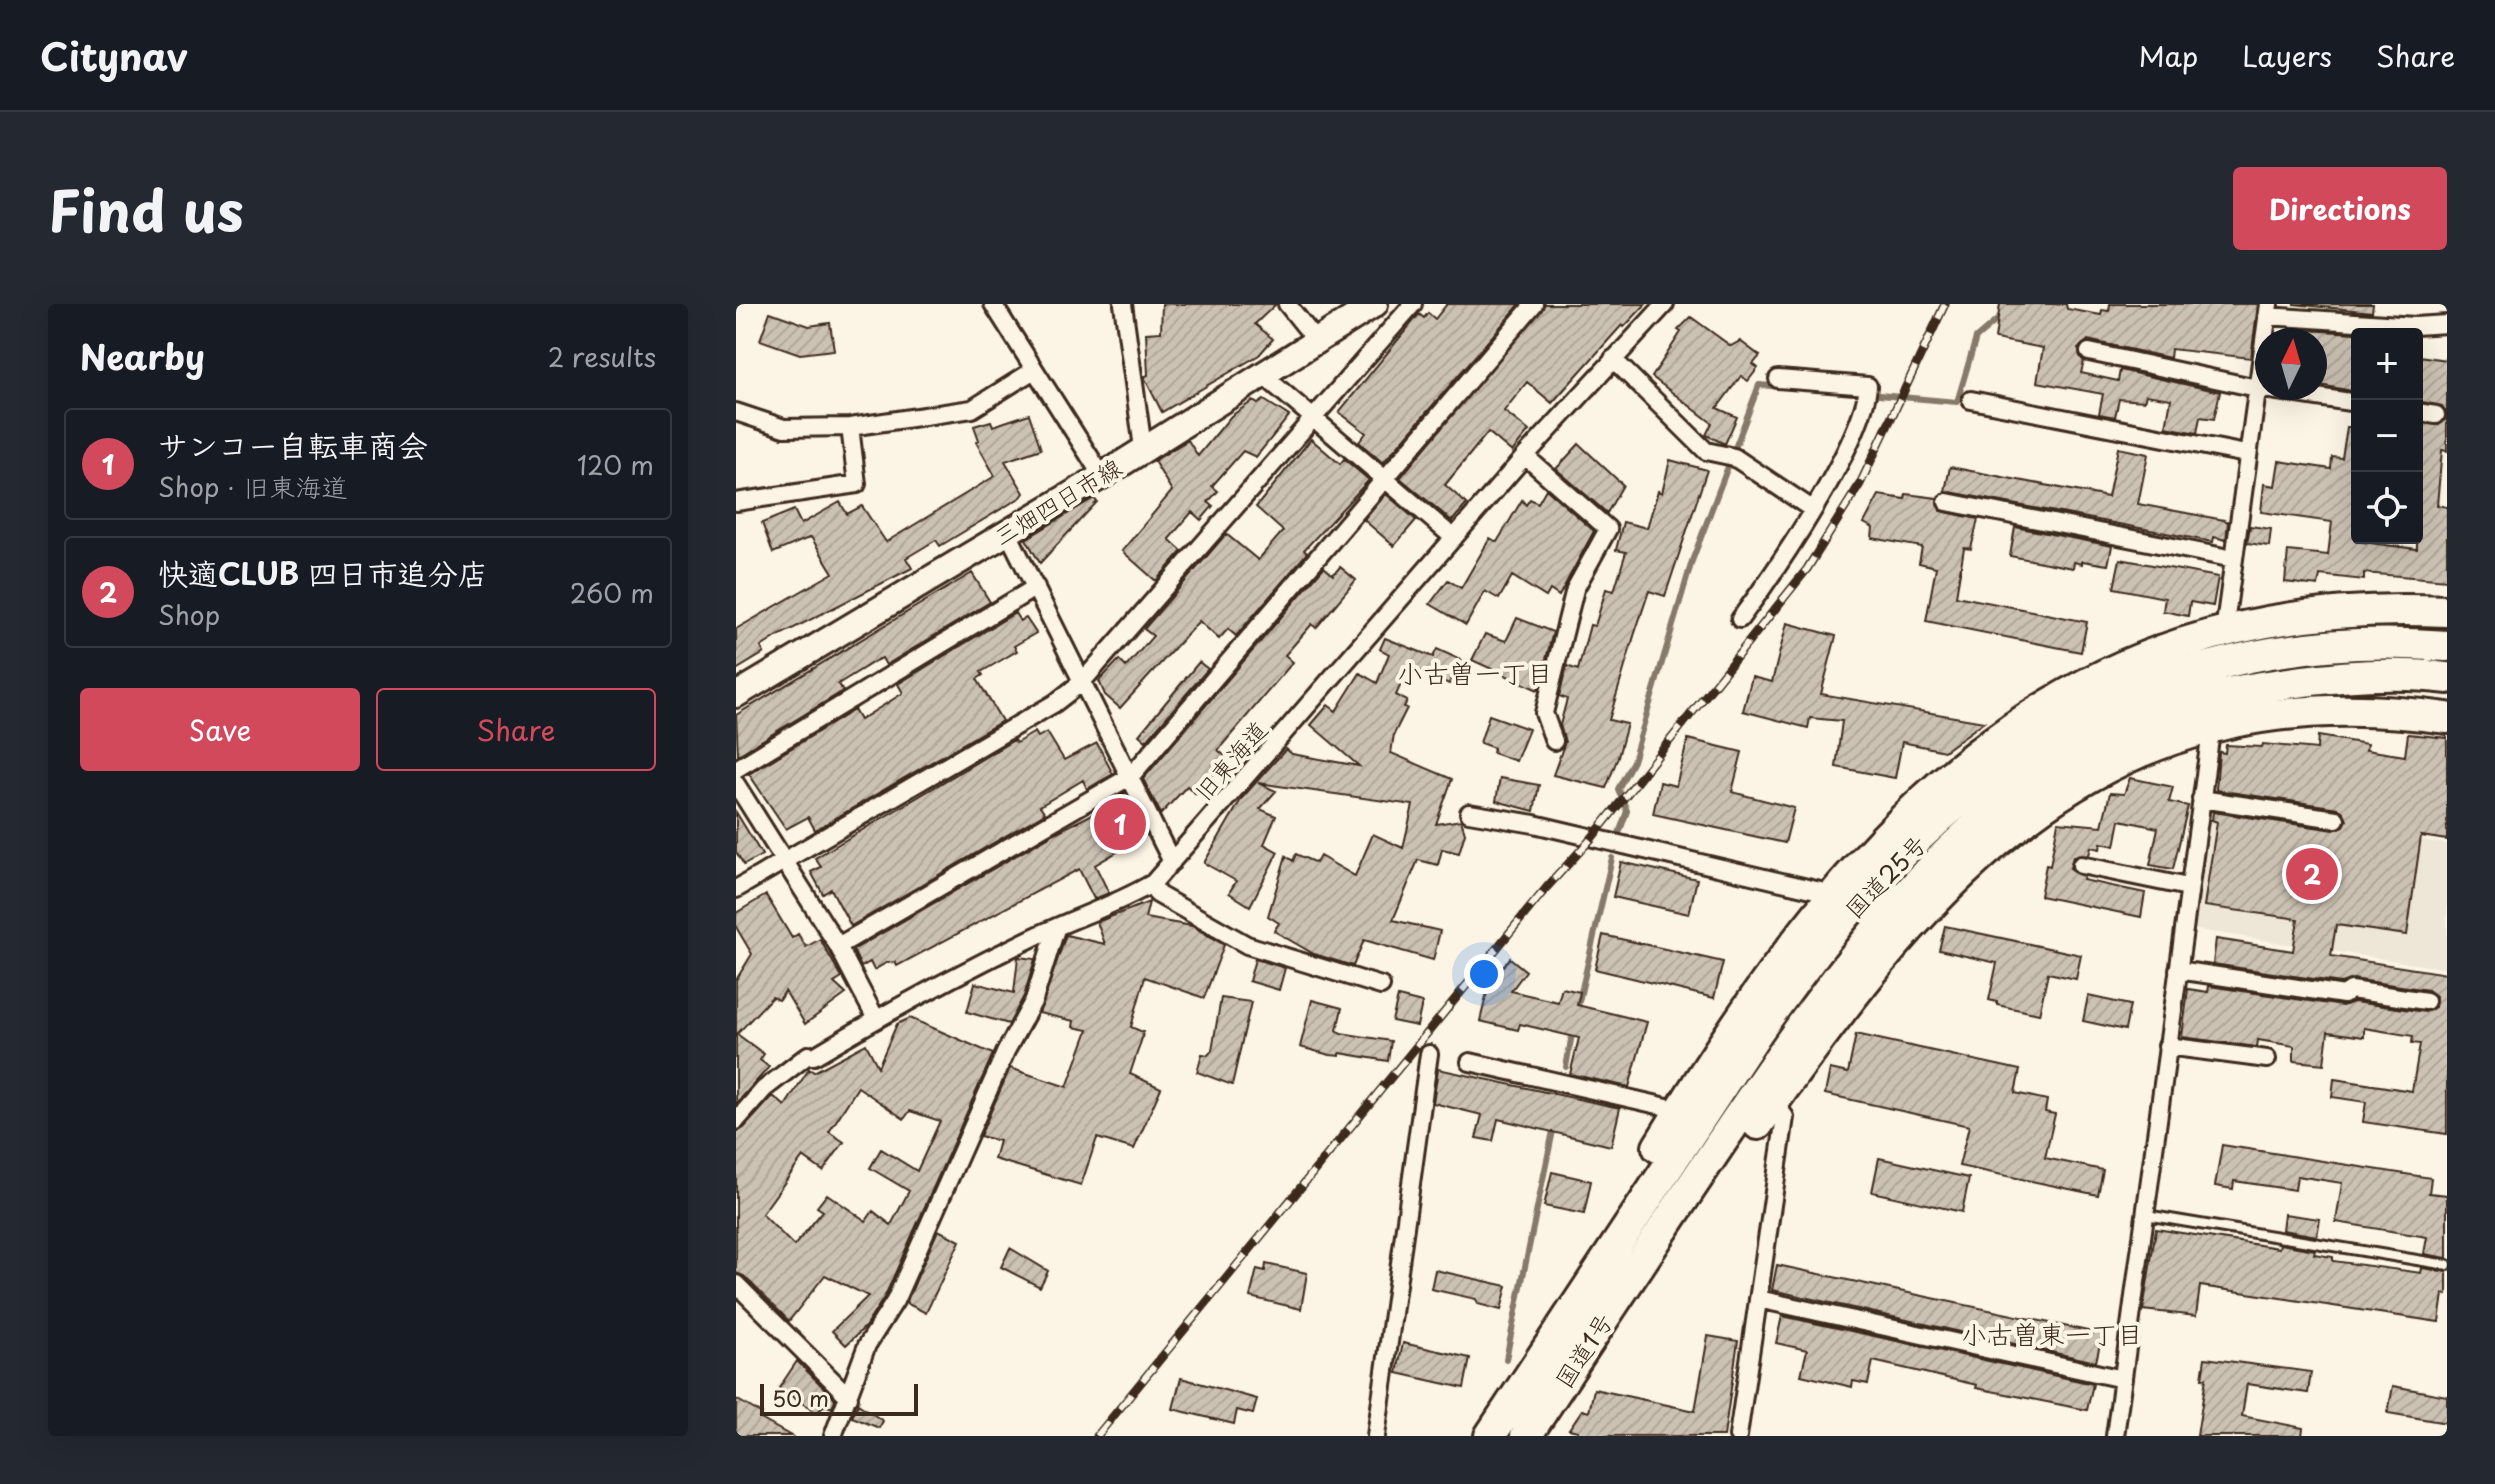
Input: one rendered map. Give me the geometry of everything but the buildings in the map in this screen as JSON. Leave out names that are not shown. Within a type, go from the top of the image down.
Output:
[{"type":"highway","points":[[1521,1391],[1522,1368],[1680,1110],[1781,959],[1833,894],[1926,796],[1975,754],[2062,695],[2141,658],[2224,635],[2353,613],[2447,611]]},
{"type":"highway","name":"国道25号","points":[[1521,1391],[1758,1031],[1802,970],[1851,909],[1910,846],[1969,795],[2027,751],[2076,720],[2148,685],[2226,659],[2350,642],[2447,646]]},
{"type":"highway","name":"国道25号","points":[[1612,1304],[1817,1001],[1902,900],[2021,790],[2126,727],[2194,701],[2322,679],[2382,674],[2447,678]]},
{"type":"highway","points":[[1612,1304],[1634,1297],[1774,1102],[1907,930],[2007,830],[2072,785],[2105,767],[2212,720],[2305,711],[2388,711],[2447,718]]},
{"type":"highway","name":"国道1号","points":[[1526,1436],[1612,1304]]},
{"type":"highway","name":"国道1号","points":[[1490,1436],[1521,1391]]},
{"type":"main road","name":"三畑四日市線","points":[[736,695],[1102,476],[1375,304]]},
{"type":"street","points":[[993,304],[1102,476]]},
{"type":"street","points":[[1123,304],[1143,448]]},
{"type":"street","points":[[1287,304],[1315,339]]},
{"type":"street","points":[[736,889],[1055,703],[1082,682],[1312,415],[1413,304]]},
{"type":"street","points":[[838,946],[1131,776],[1534,304]]},
{"type":"street","name":"旧東海道","points":[[736,1121],[764,1089],[808,1055],[814,1056],[876,1019],[1033,937],[1153,883],[1525,456],[1665,304]]},
{"type":"street","points":[[2268,310],[2415,326],[2447,324]]},
{"type":"street","points":[[2089,352],[2255,388]]},
{"type":"street","points":[[1613,359],[1706,451],[1730,456],[1812,509]]},
{"type":"street","points":[[736,412],[784,428],[850,427],[972,409],[1034,370]]},
{"type":"street","points":[[1263,375],[1454,538]]},
{"type":"street","points":[[1740,619],[1781,566],[1851,439],[1867,398],[1868,386],[1778,379]]},
{"type":"street","points":[[2327,398],[2351,402]]},
{"type":"street","points":[[1971,400],[2246,454]]},
{"type":"street","points":[[2224,635],[2255,400]]},
{"type":"street","points":[[2423,413],[2436,415]]},
{"type":"street","points":[[736,502],[857,484],[850,427]]},
{"type":"street","points":[[1525,456],[1608,529],[1575,589],[1544,713],[1554,741]]},
{"type":"street","points":[[1947,502],[2234,559]]},
{"type":"street","points":[[1007,531],[1172,862]]},
{"type":"street","points":[[736,769],[1036,587]]},
{"type":"street","points":[[2115,1436],[2212,720]]},
{"type":"street","points":[[736,784],[838,946],[876,1019]]},
{"type":"street","points":[[2201,799],[2336,819]]},
{"type":"street","points":[[1469,813],[1534,824],[1833,894]]},
{"type":"street","points":[[2081,865],[2188,887]]},
{"type":"street","points":[[1153,883],[1157,894],[1247,945],[1381,986]]},
{"type":"street","points":[[833,1436],[867,1345],[895,1301],[1006,1051],[1034,1000],[1056,929]]},
{"type":"street","points":[[2178,970],[2344,995],[2351,990],[2426,1001]]},
{"type":"street","points":[[2167,1046],[2267,1059]]},
{"type":"street","points":[[1376,1436],[1429,1054]]},
{"type":"street","points":[[1470,1062],[1680,1110]]},
{"type":"street","points":[[1738,1436],[1785,1117],[1774,1102]]},
{"type":"street","points":[[736,1284],[849,1397]]},
{"type":"street","points":[[1758,1299],[2123,1379]]},
{"type":"lane","points":[[2145,1215],[2447,1265]]},
{"type":"shaded area","points":[[2211,807],[2447,844],[2447,969],[2192,929]]},
{"type":"waterway","points":[[1879,395],[1957,402],[1976,338],[2003,315]]},
{"type":"waterway","points":[[1617,839],[1627,811],[1618,789],[1633,761],[1692,561],[1759,385],[1782,387]]},
{"type":"waterway","points":[[1577,1010],[1612,858]]},
{"type":"waterway","points":[[1566,1067],[1573,1029]]},
{"type":"waterway","points":[[1506,1359],[1554,1126]]},
{"type":"railway","points":[[1097,1436],[1547,887],[1591,839],[1807,569],[1860,484],[1945,304]]},
{"type":"place","name":"サンコー自転車商会","points":[[1120,824]]},
{"type":"place","name":"快適CLUB 四日市追分店","points":[[2312,874]]},
{"type":"district","name":"小古曽一丁目","points":[[1475,672]]},
{"type":"district","name":"小古曽東一丁目","points":[[2052,1333]]}]
